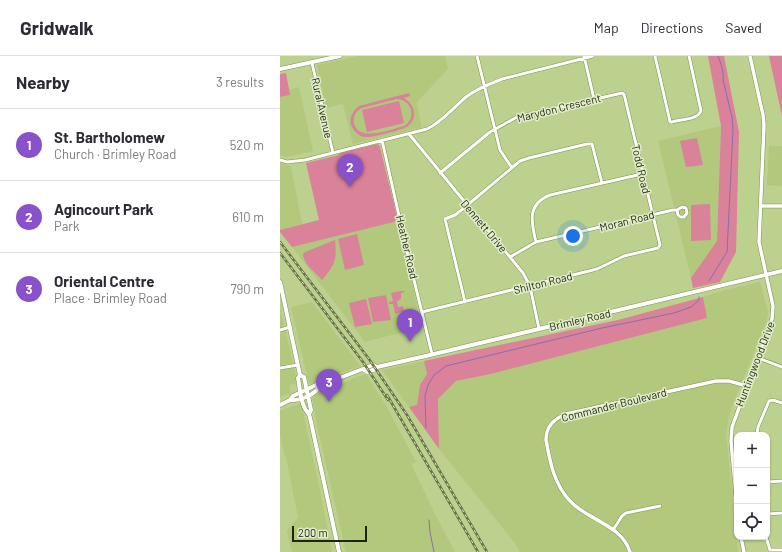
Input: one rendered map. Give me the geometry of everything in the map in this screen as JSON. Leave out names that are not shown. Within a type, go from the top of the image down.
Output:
[{"type":"main road","points":[[280,69],[340,56]]},
{"type":"main road","name":"Brimley Road","points":[[280,405],[290,400],[293,396],[316,385],[319,386],[364,370],[365,367],[373,365],[377,367],[782,271]]},
{"type":"main road","points":[[280,282],[298,364],[300,375],[298,378],[302,398],[305,411],[309,414]]},
{"type":"main road","points":[[300,375],[304,377],[311,410],[309,414],[339,552]]},
{"type":"main road","name":"Brimley Road","points":[[290,400],[308,396],[318,390],[319,386]]},
{"type":"street","points":[[477,56],[500,150],[512,168]]},
{"type":"street","points":[[280,160],[287,162],[333,153],[427,129],[436,125],[467,96],[502,79],[584,57],[593,56]]},
{"type":"street","points":[[655,56],[670,122],[672,122],[696,117],[701,111],[689,56]]},
{"type":"street","name":"Huntingwood Drive","points":[[737,504],[731,441],[732,427],[772,319],[773,306],[759,242],[764,125],[750,56]]},
{"type":"street","points":[[584,57],[594,99]]},
{"type":"street","name":"Rural Avenue","points":[[312,62],[333,153]]},
{"type":"street","name":"Marydon Crescent","points":[[440,173],[494,129],[517,117],[622,92]]},
{"type":"street","name":"Todd Road","points":[[622,92],[624,94],[660,245]]},
{"type":"street","name":"Dennett Drive","points":[[409,134],[523,273],[530,286],[540,329]]},
{"type":"street","name":"Heather Road","points":[[382,140],[432,354]]},
{"type":"street","points":[[465,302],[445,222],[446,218],[455,215],[520,161],[590,143],[592,144],[602,183]]},
{"type":"street","points":[[536,242],[531,220],[533,211],[539,202],[550,196],[642,174]]},
{"type":"street","points":[[761,206],[782,206]]},
{"type":"street","name":"Moran Road","points":[[510,257],[536,242],[652,214],[677,210]]},
{"type":"street","name":"Shilton Road","points":[[422,312],[596,269],[624,256],[658,248],[660,245]]},
{"type":"street","points":[[280,330],[290,327]]},
{"type":"street","points":[[758,358],[782,367]]},
{"type":"street","points":[[280,368],[298,364]]},
{"type":"street","name":"Commander Boulevard","points":[[630,552],[625,541],[614,530],[583,512],[571,502],[562,491],[555,479],[546,440],[547,430],[552,422],[566,414],[716,381],[729,381],[747,386]]},
{"type":"street","points":[[757,432],[769,401],[773,400],[782,403]]},
{"type":"street","points":[[770,482],[782,481]]},
{"type":"street","points":[[614,530],[622,516],[626,513],[660,506]]},
{"type":"street","points":[[770,514],[782,513]]},
{"type":"street","points":[[741,540],[744,552]]},
{"type":"street","points":[[767,540],[770,551],[779,551]]},
{"type":"shaded area","points":[[358,56],[445,56],[448,69],[417,102],[422,127],[353,144],[343,104],[326,108],[317,65]]},
{"type":"shaded area","points":[[708,56],[724,56],[739,132],[736,252],[720,282],[693,288],[691,278],[717,241],[721,126]]},
{"type":"shaded area","points":[[769,56],[782,56],[782,116]]},
{"type":"shaded area","points":[[286,73],[290,95],[280,97],[280,74]]},
{"type":"shaded area","points":[[299,87],[313,151],[286,157],[280,155],[280,97],[289,95],[289,90]]},
{"type":"shaded area","points":[[409,93],[410,96],[404,98],[413,107],[414,115],[411,122],[405,128],[394,132],[364,137],[356,132],[351,125],[352,114],[359,106]],"holes":[[[397,99],[402,100],[411,110],[410,119],[404,126],[384,132],[368,134],[357,129],[354,123],[354,118],[355,114],[360,109]]]},
{"type":"shaded area","points":[[399,101],[404,123],[367,132],[362,110]]},
{"type":"shaded area","points":[[721,126],[717,241],[691,278],[658,141]]},
{"type":"shaded area","points":[[697,138],[703,165],[686,167],[680,141]]},
{"type":"shaded area","points":[[378,144],[398,221],[292,247],[280,230],[319,220],[306,163],[339,155],[339,153]]},
{"type":"shaded area","points":[[769,146],[782,146],[782,186],[767,185]]},
{"type":"shaded area","points":[[280,163],[291,166],[302,224],[280,230]]},
{"type":"shaded area","points":[[710,204],[711,240],[691,241],[691,205]]},
{"type":"shaded area","points":[[398,221],[422,327],[365,342],[292,247]]},
{"type":"shaded area","points":[[357,234],[364,265],[345,270],[338,239]]},
{"type":"shaded area","points":[[335,240],[336,253],[334,262],[322,280],[307,265],[303,254]]},
{"type":"shaded area","points":[[760,282],[768,312],[767,320],[729,415],[726,434],[734,513],[734,540],[737,540],[738,552],[520,552],[514,542],[439,449],[438,399],[456,381],[491,374],[706,318],[703,297]]},
{"type":"shaded area","points":[[400,291],[405,292],[401,293],[401,299],[397,301],[398,307],[403,306],[404,311],[395,314],[393,304],[389,304],[389,302],[393,301],[391,293]]},
{"type":"shaded area","points":[[386,295],[391,320],[373,322],[368,298]]},
{"type":"shaded area","points":[[703,297],[707,318],[491,374],[456,381],[438,399],[439,449],[409,407],[417,405],[420,385],[427,374],[424,361],[618,320]]},
{"type":"shaded area","points":[[366,299],[372,324],[355,327],[349,303]]},
{"type":"shaded area","points":[[312,302],[360,366],[309,384],[291,307]]},
{"type":"shaded area","points":[[280,308],[293,363],[280,366]]},
{"type":"shaded area","points":[[424,361],[427,374],[420,385],[417,405],[409,407],[382,370]]},
{"type":"shaded area","points":[[294,367],[297,383],[289,385],[291,393],[280,397],[280,370]]},
{"type":"shaded area","points":[[366,374],[388,409],[416,462],[411,464],[455,552],[346,552],[317,425],[312,396]]},
{"type":"shaded area","points":[[301,403],[332,552],[292,552],[287,531],[298,517],[280,435],[280,411]]},
{"type":"waterway","points":[[709,281],[727,252],[733,130],[732,117],[723,80],[722,68],[718,56]]},
{"type":"waterway","points":[[426,428],[425,396],[428,385],[434,375],[446,366],[602,328],[674,313],[691,307],[699,300],[699,297]]},
{"type":"waterway","points":[[429,520],[434,552]]},
{"type":"railway","points":[[280,242],[369,359],[407,415],[487,552]]},
{"type":"railway","points":[[280,253],[363,362],[388,400]]},
{"type":"railway","points":[[387,395],[478,552]]},
{"type":"place","name":"Agincourt Park","points":[[350,187]]},
{"type":"place","name":"St. Bartholomew","points":[[410,342]]},
{"type":"place","name":"Oriental Centre","points":[[329,402]]}]
